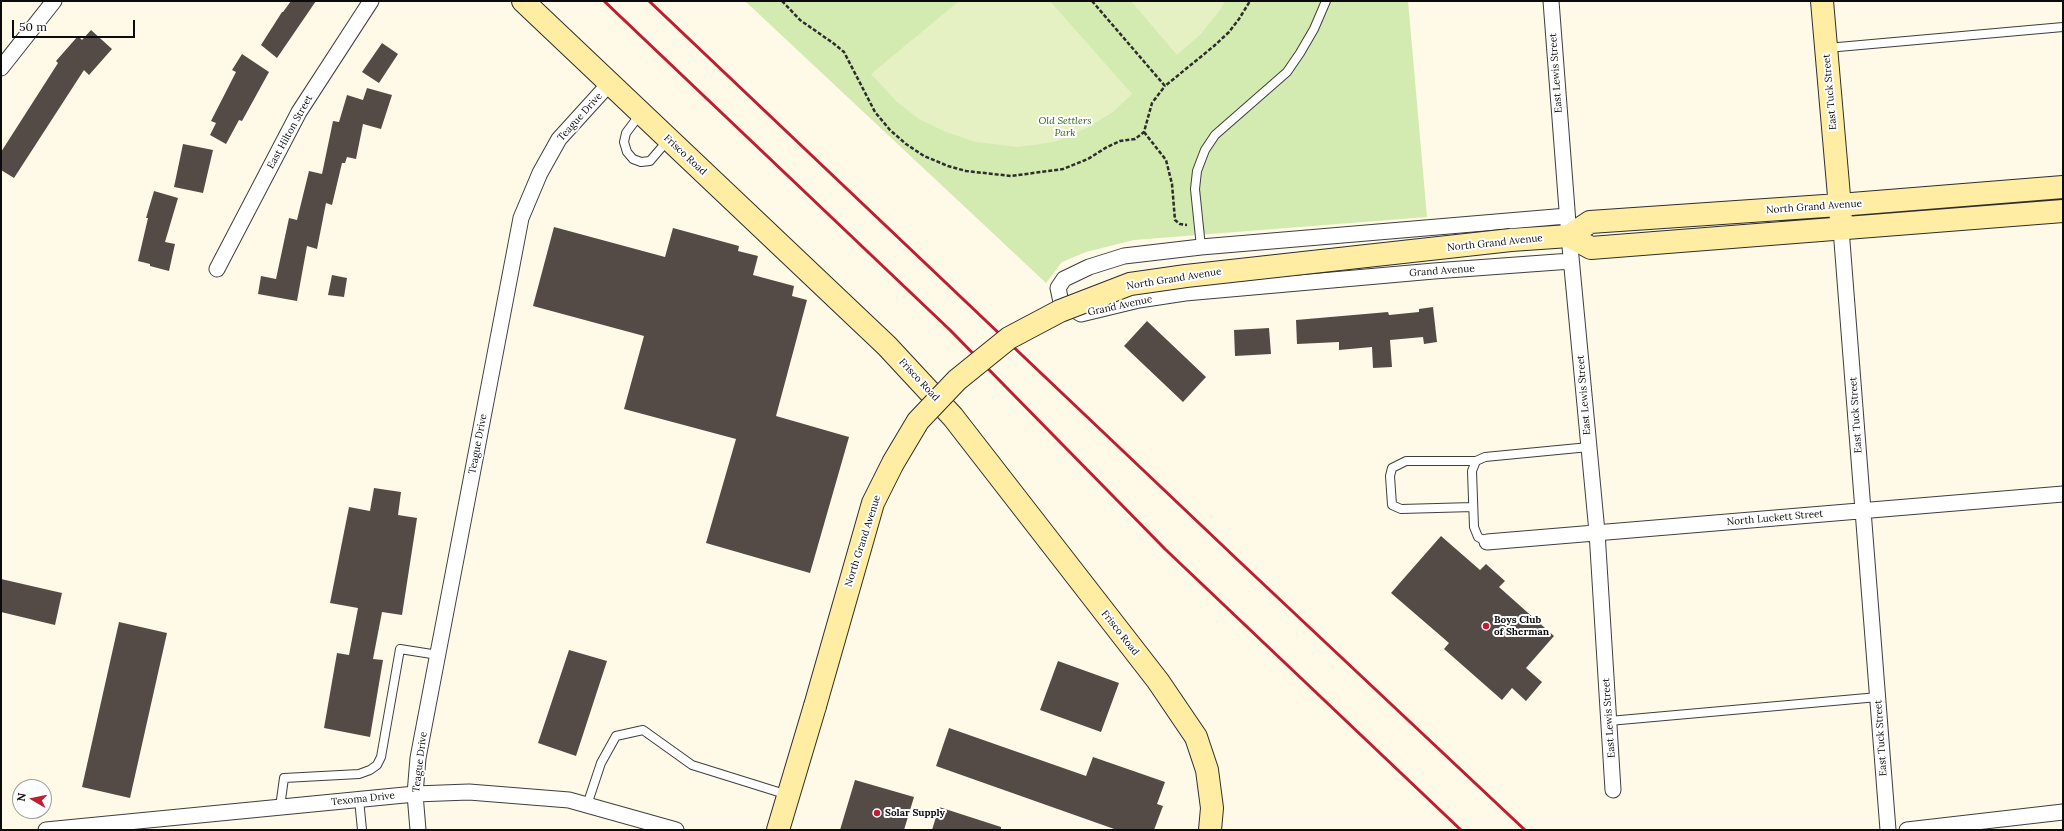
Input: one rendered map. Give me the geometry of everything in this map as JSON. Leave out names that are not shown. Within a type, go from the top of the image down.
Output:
[{"type":"main road","name":"Frisco Road","points":[[523,1],[887,346],[953,417],[1158,681],[1196,737],[1207,770],[1212,808],[1210,830]]},
{"type":"main road","name":"East Tuck Street","points":[[1822,1],[1841,228]]},
{"type":"main road","name":"North Grand Avenue","points":[[778,830],[873,503],[893,463],[918,421],[957,380],[1009,338],[1060,311],[1130,284],[1186,276],[1511,240],[1590,222],[1839,205],[2063,187]]},
{"type":"main road","points":[[1568,226],[1591,248],[2063,211]]},
{"type":"street","points":[[1,68],[54,1]]},
{"type":"street","name":"East Hilton Street","points":[[217,269],[299,112],[371,1]]},
{"type":"street","name":"East Lewis Street","points":[[1550,1],[1571,261],[1597,532],[1613,790]]},
{"type":"street","name":"Teague Drive","points":[[418,830],[415,794],[418,758],[521,218],[540,173],[559,139],[609,84]]},
{"type":"street","name":"Grand Avenue","points":[[1568,226],[1201,247],[1124,256],[1089,267],[1064,279],[1058,288],[1061,302],[1081,314],[1139,300],[1186,293],[1434,271],[1571,261]]},
{"type":"street","name":"East Tuck Street","points":[[1841,228],[1888,830]]},
{"type":"street","name":"North Luckett Street","points":[[1487,542],[2063,494]]},
{"type":"street","name":"Texoma Drive","points":[[46,830],[359,799],[415,794],[469,792],[527,795],[569,800],[676,830]]},
{"type":"street","points":[[1907,830],[2063,812]]},
{"type":"lane","points":[[1201,247],[1195,189],[1197,171],[1205,150],[1215,135],[1287,72],[1307,41],[1326,1]]},
{"type":"lane","points":[[1826,48],[2063,26]]},
{"type":"lane","points":[[641,113],[626,133],[624,142],[627,152],[633,159],[641,162],[650,160],[668,140]]},
{"type":"lane","points":[[1473,507],[1401,509],[1392,505],[1390,476],[1392,468],[1406,462],[1476,461],[1485,457],[1589,447]]},
{"type":"lane","points":[[1476,461],[1472,471],[1474,527],[1478,537],[1487,542]]},
{"type":"lane","points":[[280,807],[284,778],[359,774],[370,770],[377,765],[381,756],[400,649],[438,655]]},
{"type":"lane","points":[[1609,721],[1878,697]]},
{"type":"lane","points":[[588,805],[601,763],[616,736],[643,730],[692,765],[788,795]]},
{"type":"lane","points":[[359,799],[362,830]]},
{"type":"path","points":[[782,1],[800,20],[844,52],[871,106],[890,130],[906,144],[924,156],[948,166],[966,171],[1010,176],[1056,170],[1088,159],[1120,141],[1135,139],[1144,132],[1152,103],[1165,86],[1229,32],[1250,1]]},
{"type":"path","points":[[1092,1],[1165,86]]},
{"type":"path","points":[[1144,132],[1166,160],[1172,184],[1175,220],[1180,224],[1199,227]]},
{"type":"green space","name":"Old Settlers Park","points":[[745,1],[1408,1],[1427,217],[1134,240],[1086,252],[1062,262],[1046,283]]},
{"type":"green space","points":[[959,1],[1050,1],[1132,94],[1113,112],[1087,128],[1054,142],[1018,147],[976,142],[946,132],[919,119],[897,102],[871,74]]},
{"type":"green space","points":[[1131,1],[1225,1],[1220,10],[1200,35],[1177,55]]},
{"type":"building","points":[[291,1],[316,1],[277,58],[261,45],[282,12]]},
{"type":"building","points":[[91,30],[112,49],[89,75],[84,70],[14,178],[1,170],[1,152],[58,63],[56,61],[78,36],[82,40]]},
{"type":"building","points":[[382,43],[398,54],[379,83],[362,72]]},
{"type":"building","points":[[242,54],[269,72],[242,121],[239,120],[226,144],[210,135],[216,123],[211,121],[236,72],[232,70]]},
{"type":"building","points":[[367,88],[392,95],[381,129],[363,124],[356,159],[347,157],[345,163],[342,163],[332,205],[326,203],[317,249],[307,246],[297,301],[258,294],[261,276],[276,279],[289,218],[297,220],[309,171],[322,174],[333,121],[339,122],[347,95],[363,100]]},
{"type":"building","points":[[183,144],[213,150],[203,193],[174,187]]},
{"type":"building","points":[[154,191],[178,198],[165,242],[175,244],[169,271],[138,261],[148,218],[146,218]]},
{"type":"building","points":[[554,227],[665,257],[673,228],[739,246],[738,251],[758,256],[753,275],[794,286],[792,296],[807,300],[776,416],[849,437],[810,573],[706,543],[736,439],[624,409],[644,336],[533,306]]},
{"type":"building","points":[[332,275],[347,278],[344,297],[328,295]]},
{"type":"building","points":[[1433,307],[1437,342],[1424,344],[1423,337],[1390,340],[1392,367],[1373,368],[1372,347],[1339,350],[1339,342],[1297,344],[1296,320],[1388,312],[1389,315],[1419,312],[1419,309]]},
{"type":"building","points":[[1147,321],[1206,377],[1183,402],[1124,346]]},
{"type":"building","points":[[1269,328],[1271,354],[1235,356],[1234,330]]},
{"type":"building","points":[[374,488],[401,492],[398,515],[417,518],[402,615],[382,612],[373,659],[383,660],[370,737],[324,728],[337,653],[349,655],[358,608],[330,603],[349,507],[370,511]]},
{"type":"building","name":"Boys Club of Sherman","points":[[1441,536],[1480,570],[1486,564],[1505,581],[1499,587],[1554,636],[1526,668],[1542,682],[1526,701],[1512,688],[1502,700],[1444,649],[1449,643],[1391,593]]},
{"type":"building","points":[[1,579],[62,593],[55,625],[1,612]]},
{"type":"building","points":[[119,622],[167,633],[130,798],[82,787]]},
{"type":"building","points":[[569,650],[607,661],[576,756],[538,743]]},
{"type":"building","points":[[1058,661],[1119,683],[1101,732],[1040,710]]},
{"type":"building","points":[[949,728],[1086,776],[1093,757],[1165,782],[1157,804],[1163,806],[1154,830],[1117,830],[936,766]]},
{"type":"building","name":"Solar Supply","points":[[855,780],[914,797],[904,830],[840,830]]},
{"type":"building","points":[[939,807],[1001,827],[1001,830],[932,830]]},
{"type":"railway","points":[[604,1],[950,330],[1165,549],[1461,830]]},
{"type":"railway","points":[[649,1],[1241,563],[1525,830]]},
{"type":"place","name":"Boys Club of Sherman","points":[[1486,626]]},
{"type":"place","name":"Solar Supply","points":[[877,813]]}]
